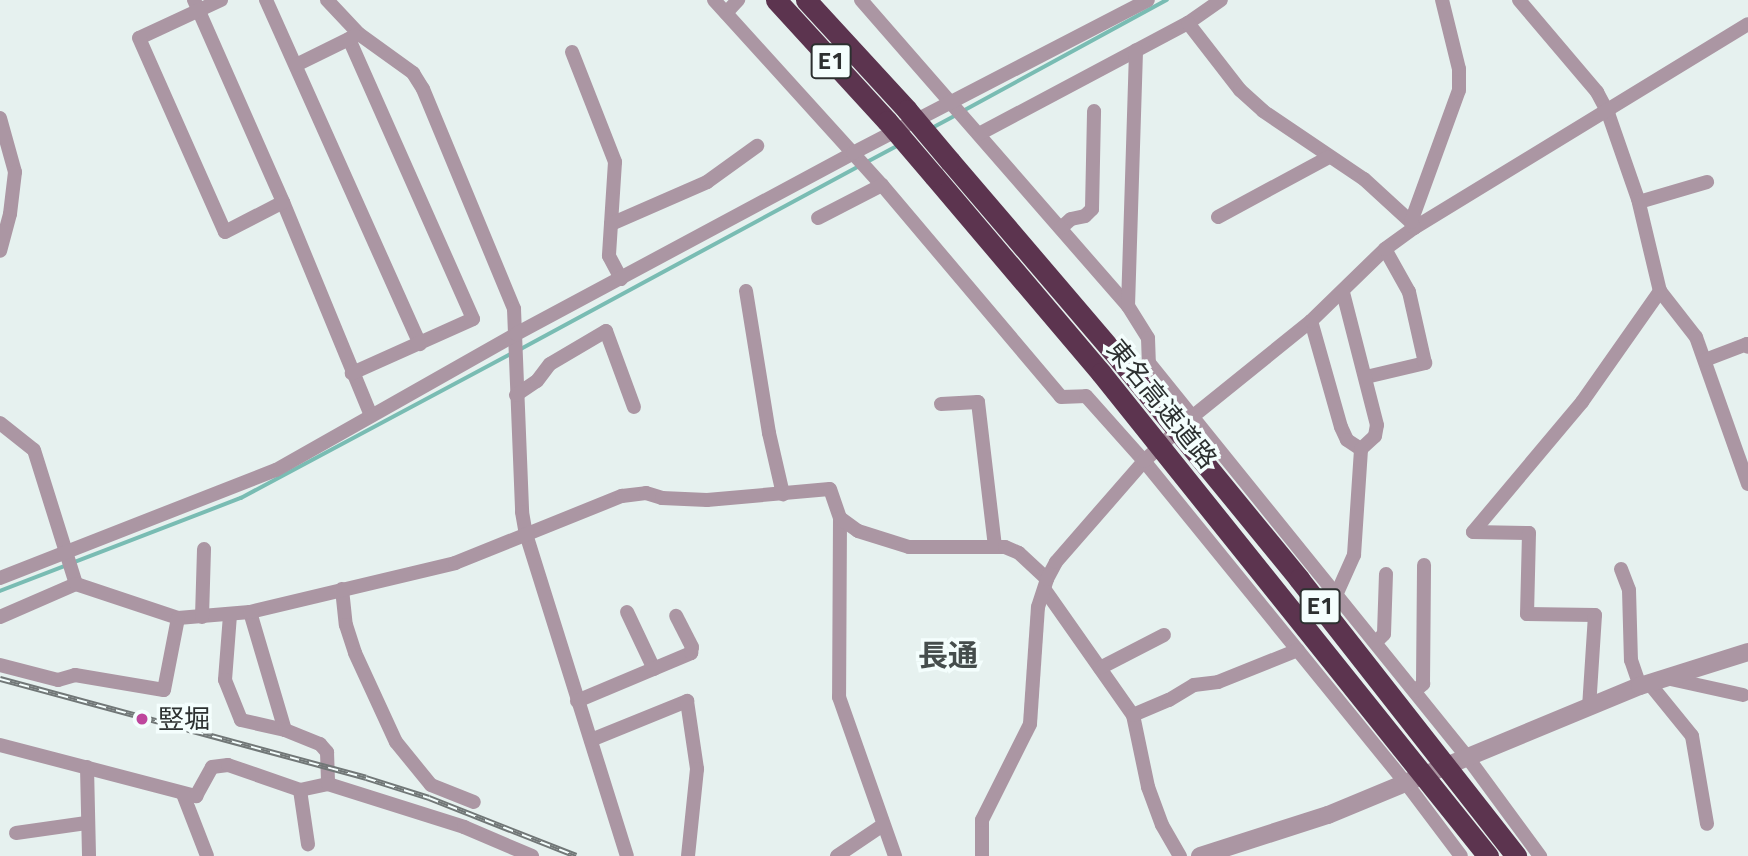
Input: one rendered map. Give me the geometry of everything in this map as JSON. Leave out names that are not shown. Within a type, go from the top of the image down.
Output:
[{"type":"highway","name":"東名高速道路","points":[[776,0],[887,121],[1101,373],[1488,856]]},
{"type":"highway","name":"東名高速道路","points":[[806,0],[906,110],[1120,360],[1292,569],[1516,856]]},
{"type":"street","points":[[221,0],[197,5],[139,38],[225,232],[283,202]]},
{"type":"street","points":[[266,0],[420,344]]},
{"type":"street","points":[[327,0],[354,36],[473,319],[352,373]]},
{"type":"street","points":[[714,0],[882,185],[1061,397],[1086,396],[1144,461],[1406,783],[1461,856]]},
{"type":"street","points":[[726,13],[738,0]]},
{"type":"street","points":[[861,0],[1128,306],[1149,338],[1149,363],[1415,691],[1540,856]]},
{"type":"street","points":[[0,578],[276,470],[516,334],[853,153],[1148,0]]},
{"type":"street","points":[[979,134],[1188,23],[1221,0]]},
{"type":"street","points":[[1519,0],[1598,92],[1608,113],[1639,202],[1660,291],[1696,337],[1748,484]]},
{"type":"street","points":[[1412,225],[1459,90],[1459,69],[1447,2]]},
{"type":"street","points":[[197,5],[283,202],[371,416]]},
{"type":"street","points":[[1188,23],[1240,90],[1263,111],[1364,179],[1412,225]]},
{"type":"street","points":[[982,856],[982,820],[1030,724],[1038,607],[1046,585],[1101,509],[1144,461],[1192,417],[1343,293],[1412,225],[1608,113],[1748,24]]},
{"type":"street","points":[[296,65],[354,36]]},
{"type":"street","points":[[354,36],[413,73],[423,89],[514,310],[522,512],[526,534],[627,856]]},
{"type":"street","points":[[1128,306],[1136,50]]},
{"type":"street","points":[[572,52],[615,162],[610,256],[621,279]]},
{"type":"street","points":[[1061,228],[1071,219],[1085,216],[1092,209],[1094,111]]},
{"type":"street","points":[[0,118],[15,172],[10,214],[0,251]]},
{"type":"street","points":[[611,224],[708,181],[757,146]]},
{"type":"street","points":[[1218,217],[1329,157]]},
{"type":"street","points":[[1639,202],[1707,181]]},
{"type":"street","points":[[818,218],[882,185]]},
{"type":"street","points":[[1366,377],[1426,363],[1409,292],[1385,249]]},
{"type":"street","points":[[746,291],[769,433],[783,494]]},
{"type":"street","points":[[1589,707],[1595,615],[1527,614],[1529,533],[1473,532],[1582,402],[1660,291]]},
{"type":"street","points":[[1337,593],[1354,555],[1361,449],[1375,436],[1377,425],[1343,293]]},
{"type":"street","points":[[1311,321],[1341,427],[1347,440],[1361,449]]},
{"type":"street","points":[[516,395],[537,381],[550,364],[606,331],[634,407]]},
{"type":"street","points":[[1705,360],[1747,344],[1748,347]]},
{"type":"street","points":[[941,404],[978,402],[995,547]]},
{"type":"street","points":[[0,423],[34,450],[76,584]]},
{"type":"street","points":[[0,617],[76,584],[178,618],[250,612],[455,562],[622,496],[646,493],[662,498],[707,500],[830,489],[840,518],[839,697],[895,856]]},
{"type":"street","points":[[840,518],[858,531],[909,547],[995,547],[1019,553],[1046,585],[1133,715],[1148,787],[1162,825],[1180,856]]},
{"type":"street","points":[[202,617],[204,549]]},
{"type":"street","points":[[1415,691],[1423,684],[1424,565]]},
{"type":"street","points":[[1621,569],[1629,590],[1631,660],[1692,736],[1707,824]]},
{"type":"street","points":[[1376,642],[1384,634],[1386,574]]},
{"type":"street","points":[[342,589],[346,625],[355,653],[396,742],[430,785],[474,802]]},
{"type":"street","points":[[250,612],[285,730]]},
{"type":"street","points":[[627,612],[654,669]]},
{"type":"street","points":[[230,615],[225,680],[241,720],[285,730],[320,744],[327,752],[328,784]]},
{"type":"street","points":[[577,701],[691,653],[692,647],[676,616]]},
{"type":"street","points":[[0,665],[58,680],[75,675],[164,690],[178,618]]},
{"type":"street","points":[[1100,668],[1164,635]]},
{"type":"street","points":[[1133,715],[1169,701],[1194,685],[1218,682],[1298,650]]},
{"type":"street","points":[[1208,855],[1276,834],[1651,682],[1748,652]]},
{"type":"street","points":[[1651,682],[1743,695]]},
{"type":"street","points":[[591,740],[687,701],[697,769],[688,856]]},
{"type":"street","points":[[0,745],[196,796],[212,767],[228,765],[300,790],[328,784],[464,827],[509,851],[532,856]]},
{"type":"street","points":[[87,767],[86,823],[89,856]]},
{"type":"street","points":[[300,790],[309,844]]},
{"type":"street","points":[[183,794],[207,856]]},
{"type":"street","points":[[16,833],[86,823]]},
{"type":"street","points":[[837,856],[883,825]]},
{"type":"waterway","points":[[963,111],[1167,0]]},
{"type":"waterway","points":[[932,128],[956,115]]},
{"type":"waterway","points":[[867,162],[897,146]]},
{"type":"waterway","points":[[519,350],[860,166]]},
{"type":"waterway","points":[[75,562],[241,498],[512,353]]},
{"type":"waterway","points":[[0,591],[67,565]]},
{"type":"railway","points":[[0,679],[366,778],[429,798],[576,856]]},
{"type":"place","name":"竪堀","points":[[142,719]]},
{"type":"district","name":"長通","points":[[948,655]]}]
